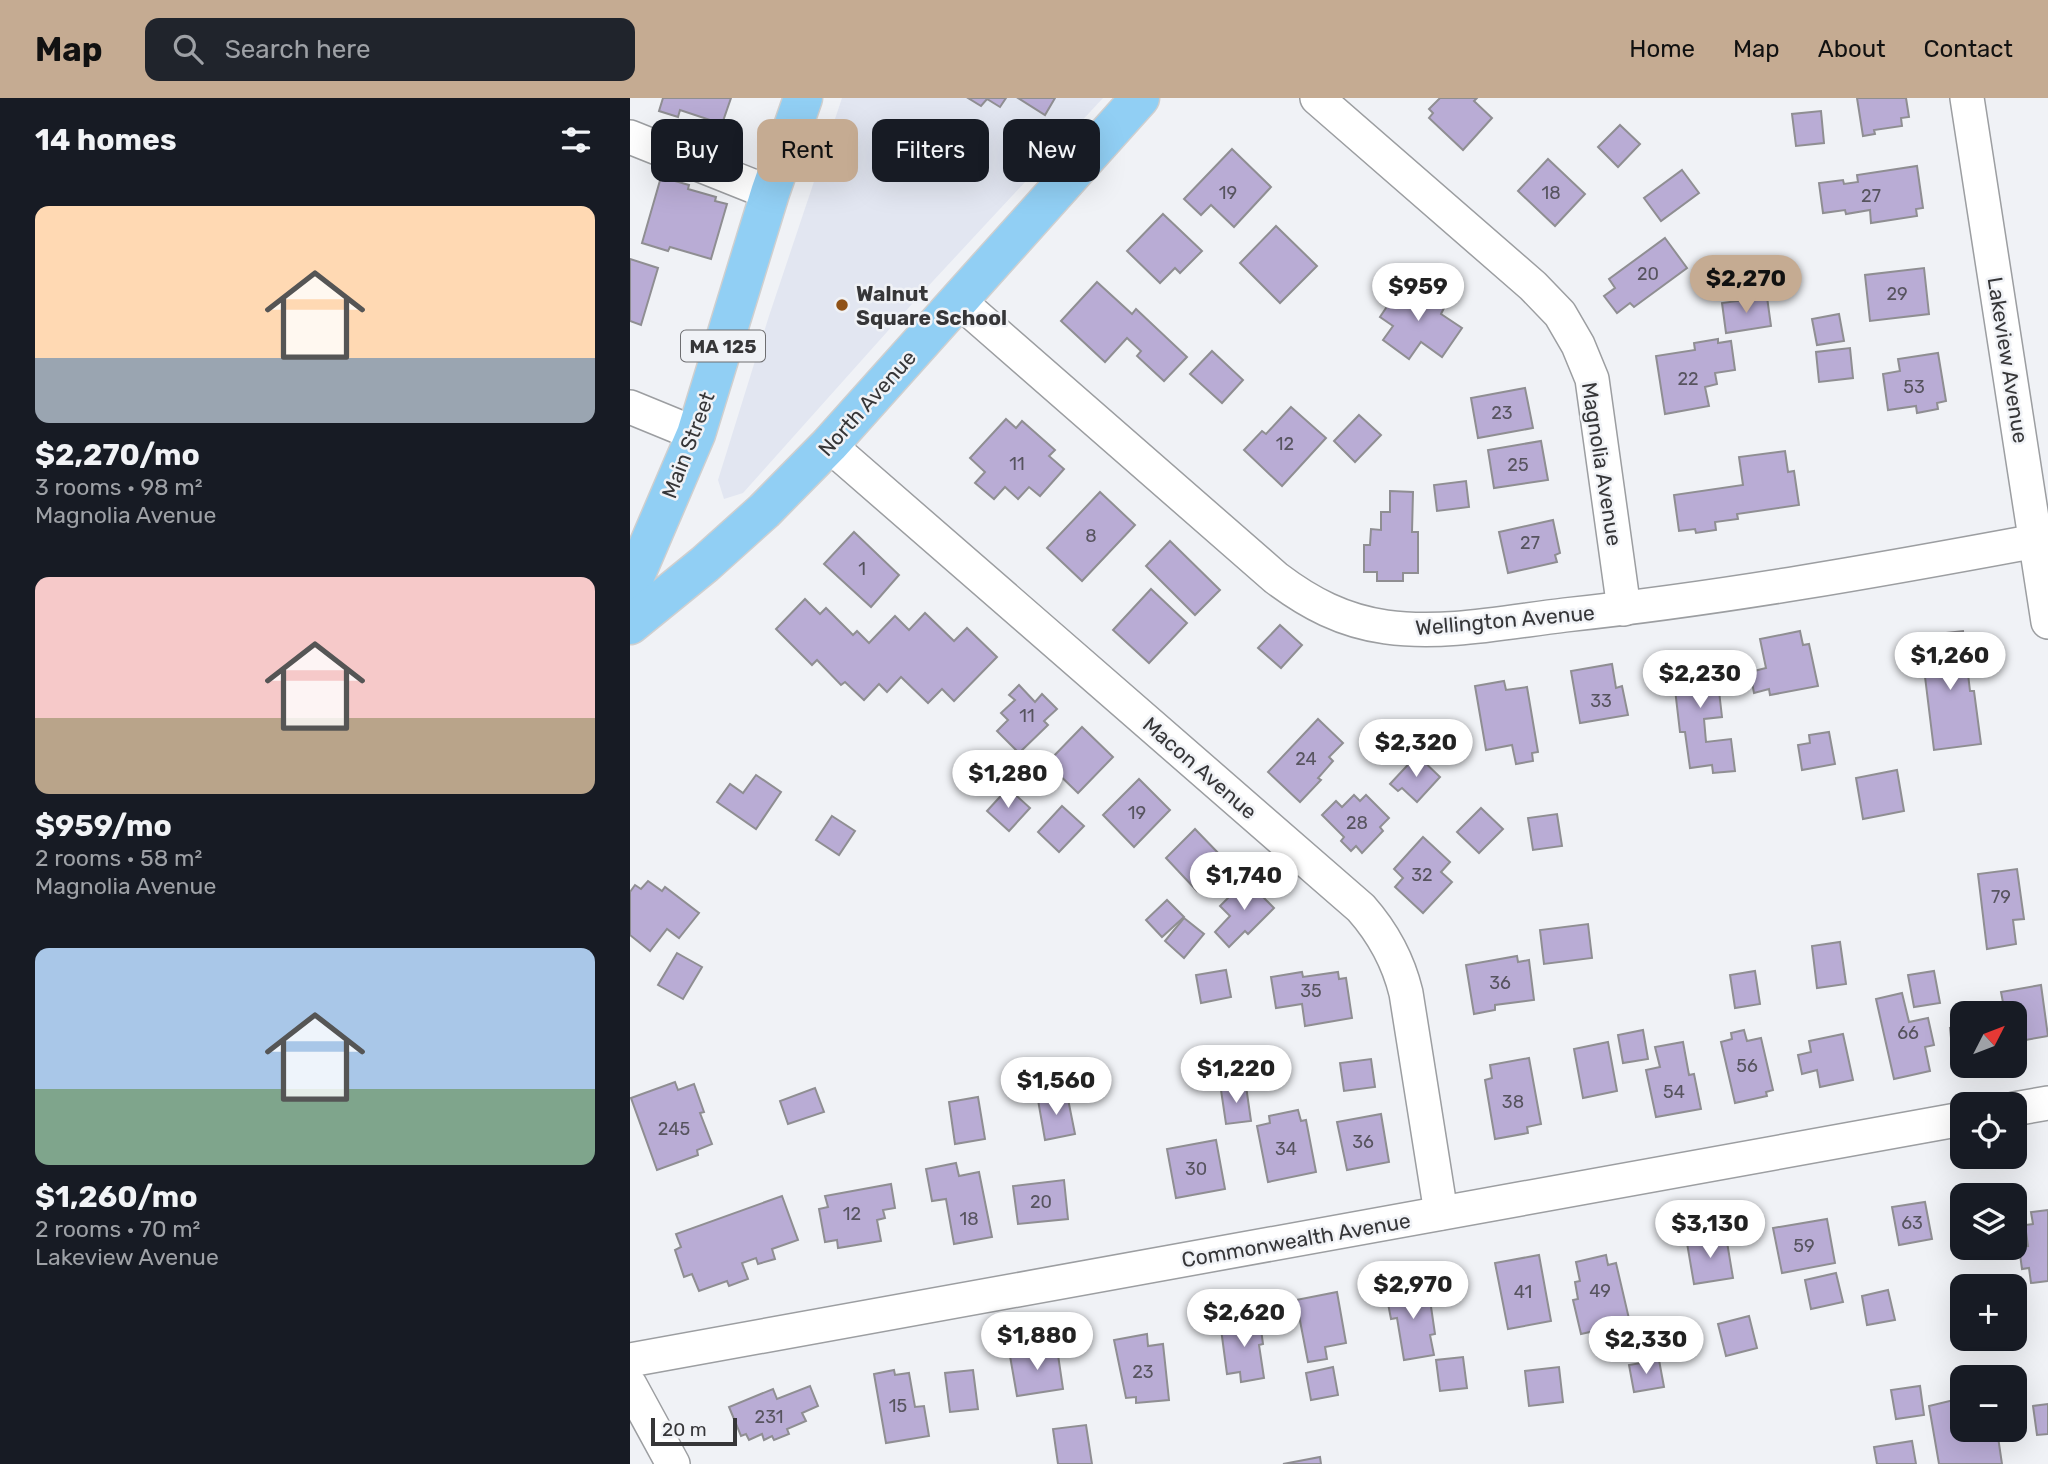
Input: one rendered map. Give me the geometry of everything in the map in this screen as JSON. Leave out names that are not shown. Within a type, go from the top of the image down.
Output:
[{"type":"main road","name":"Main Street","points":[[630,588],[696,434],[769,193],[803,98]]},
{"type":"main road","name":"North Avenue","points":[[630,625],[705,564],[764,511],[829,445],[1140,98]]},
{"type":"street","name":"Magnolia Avenue","points":[[1317,98],[1533,286],[1560,314],[1578,345],[1592,380],[1623,609]]},
{"type":"street","name":"Lakeview Avenue","points":[[1967,98],[2048,622]]},
{"type":"street","points":[[630,137],[769,193]]},
{"type":"street","name":"Wellington Avenue","points":[[959,301],[1276,578],[1328,611],[1383,627],[1423,630],[1623,609],[1830,579],[2036,541]]},
{"type":"street","points":[[630,407],[696,434]]},
{"type":"street","name":"Macon Avenue","points":[[829,445],[1362,908],[1391,949],[1403,981],[1441,1213]]},
{"type":"street","points":[[2027,1107],[2048,1103]]},
{"type":"street","name":"Commonwealth Avenue","points":[[630,1360],[1950,1121]]},
{"type":"street","points":[[630,1385],[673,1464]]},
{"type":"shaded area","name":"Walnut Square School","points":[[842,98],[1103,98],[1083,119],[1003,119],[1003,182],[1025,182],[743,493],[724,499],[718,480],[814,182],[858,182],[858,119],[835,119]]},
{"type":"building","points":[[663,98],[731,98],[724,119],[707,119],[680,110],[678,117],[659,111]]},
{"type":"building","points":[[968,98],[1006,98],[1000,107],[987,99],[981,106]]},
{"type":"building","points":[[1018,98],[1055,98],[1045,115]]},
{"type":"building","points":[[1440,98],[1477,98],[1474,101],[1492,118],[1463,150],[1429,118],[1433,113],[1429,109]]},
{"type":"building","points":[[1857,98],[1906,98],[1909,117],[1901,118],[1902,126],[1874,130],[1875,134],[1863,136]]},
{"type":"building","points":[[1821,111],[1824,143],[1796,146],[1792,114]]},
{"type":"building","points":[[1620,125],[1640,144],[1618,167],[1598,147]]},
{"type":"building","points":[[1232,149],[1271,187],[1234,227],[1211,205],[1201,215],[1184,199]]},
{"type":"building","points":[[1548,159],[1585,194],[1555,226],[1518,191]]},
{"type":"building","points":[[1917,166],[1923,208],[1916,209],[1917,216],[1871,223],[1870,210],[1846,214],[1845,210],[1823,213],[1819,183],[1843,180],[1844,184],[1858,182],[1857,175]]},
{"type":"building","points":[[1682,170],[1699,193],[1661,221],[1644,198]]},
{"type":"building","points":[[660,182],[689,185],[688,189],[716,197],[715,201],[727,204],[711,259],[670,247],[668,251],[642,243]]},
{"type":"building","points":[[1163,214],[1202,251],[1180,273],[1175,268],[1160,283],[1127,251]]},
{"type":"building","points":[[1276,226],[1317,266],[1280,303],[1240,263]]},
{"type":"building","points":[[1665,238],[1687,268],[1634,307],[1630,303],[1617,313],[1604,296],[1615,288],[1609,279]]},
{"type":"building","points":[[630,259],[658,268],[641,325],[630,321]]},
{"type":"building","points":[[1924,268],[1929,314],[1870,321],[1865,275]]},
{"type":"building","points":[[1404,281],[1444,308],[1441,314],[1462,328],[1442,357],[1421,342],[1409,359],[1383,340],[1393,326],[1380,317]]},
{"type":"building","points":[[1097,282],[1132,314],[1136,309],[1187,357],[1164,381],[1137,356],[1141,351],[1127,338],[1105,362],[1061,321]]},
{"type":"building","points":[[1767,297],[1771,326],[1726,333],[1722,303]]},
{"type":"building","points":[[1839,314],[1844,341],[1817,345],[1812,319]]},
{"type":"building","points":[[1718,339],[1718,343],[1731,341],[1735,370],[1715,373],[1717,384],[1705,387],[1709,406],[1665,414],[1656,356],[1695,350],[1694,343]]},
{"type":"building","points":[[1850,348],[1853,378],[1819,382],[1816,352]]},
{"type":"building","points":[[1212,351],[1243,380],[1222,403],[1190,374]]},
{"type":"building","points":[[1938,353],[1946,401],[1937,403],[1938,409],[1917,413],[1916,406],[1888,410],[1883,374],[1900,371],[1898,359]]},
{"type":"building","points":[[1525,388],[1533,428],[1478,438],[1471,398]]},
{"type":"building","points":[[1291,407],[1326,438],[1282,486],[1244,450],[1262,431],[1266,434]]},
{"type":"building","points":[[1359,415],[1381,435],[1355,462],[1334,441]]},
{"type":"building","points":[[1006,419],[1016,428],[1022,421],[1055,450],[1049,456],[1064,469],[1040,496],[1029,487],[1018,499],[1005,487],[994,499],[975,483],[985,472],[970,458]]},
{"type":"building","points":[[1541,441],[1548,480],[1494,488],[1488,450]]},
{"type":"building","points":[[1785,451],[1788,472],[1794,471],[1799,505],[1737,514],[1738,519],[1715,522],[1716,530],[1696,533],[1695,529],[1679,531],[1674,495],[1743,485],[1739,457]]},
{"type":"building","points":[[1466,481],[1469,507],[1437,511],[1434,485]]},
{"type":"building","points":[[1390,491],[1413,492],[1412,532],[1418,532],[1418,573],[1403,573],[1403,581],[1377,581],[1377,572],[1364,572],[1364,545],[1370,545],[1371,529],[1381,530],[1381,512],[1390,512]]},
{"type":"building","points":[[1100,492],[1135,525],[1082,581],[1047,548]]},
{"type":"building","points":[[1553,520],[1560,553],[1555,555],[1557,562],[1508,573],[1499,532]]},
{"type":"building","points":[[854,532],[899,575],[871,607],[824,564]]},
{"type":"building","points":[[1170,541],[1220,590],[1195,615],[1146,566]]},
{"type":"building","points":[[1151,589],[1187,623],[1149,663],[1113,630]]},
{"type":"building","points":[[805,599],[820,614],[826,608],[853,635],[857,631],[869,643],[895,616],[909,630],[925,613],[954,641],[967,628],[997,657],[954,701],[942,689],[928,703],[901,677],[887,692],[879,684],[864,700],[845,682],[841,685],[817,660],[812,665],[776,629]]},
{"type":"building","points":[[1280,625],[1302,645],[1281,668],[1258,648]]},
{"type":"building","points":[[1800,631],[1803,645],[1809,644],[1818,686],[1770,695],[1769,689],[1754,693],[1750,672],[1766,668],[1760,639]]},
{"type":"building","points":[[1963,631],[1970,691],[1974,691],[1981,744],[1934,750],[1920,636]]},
{"type":"building","points":[[1710,651],[1712,666],[1716,665],[1722,717],[1704,719],[1706,742],[1731,739],[1735,771],[1713,773],[1712,765],[1690,768],[1685,732],[1680,732],[1671,655]]},
{"type":"building","points":[[1612,664],[1616,688],[1622,686],[1628,715],[1580,723],[1571,671]]},
{"type":"building","points":[[1504,681],[1506,690],[1527,687],[1538,752],[1532,753],[1533,761],[1516,764],[1512,745],[1486,750],[1475,686]]},
{"type":"building","points":[[1019,685],[1035,702],[1042,694],[1057,709],[1044,721],[1048,725],[1019,753],[997,731],[1008,720],[1001,713],[1015,700],[1009,695]]},
{"type":"building","points":[[1318,719],[1343,743],[1329,757],[1333,761],[1318,778],[1321,780],[1300,802],[1268,772]]},
{"type":"building","points":[[1082,727],[1113,757],[1078,793],[1047,763]]},
{"type":"building","points":[[1829,732],[1835,764],[1802,770],[1798,745],[1810,743],[1809,735]]},
{"type":"building","points":[[1417,755],[1440,777],[1417,802],[1402,788],[1398,791],[1390,784]]},
{"type":"building","points":[[1897,770],[1904,811],[1863,819],[1856,778]]},
{"type":"building","points":[[756,775],[781,792],[756,829],[717,802],[730,784],[743,793]]},
{"type":"building","points":[[1139,779],[1170,810],[1134,847],[1103,815]]},
{"type":"building","points":[[1008,788],[1030,808],[1009,831],[987,811]]},
{"type":"building","points":[[1354,795],[1360,801],[1366,795],[1389,818],[1380,827],[1383,831],[1362,853],[1356,846],[1351,851],[1341,841],[1344,837],[1322,815],[1336,801],[1342,807]]},
{"type":"building","points":[[1062,806],[1084,826],[1059,852],[1038,832]]},
{"type":"building","points":[[1481,808],[1503,829],[1479,853],[1457,832]]},
{"type":"building","points":[[1557,814],[1562,846],[1533,850],[1528,818]]},
{"type":"building","points":[[832,816],[855,831],[839,855],[816,840]]},
{"type":"building","points":[[1195,829],[1223,858],[1212,868],[1216,871],[1197,891],[1166,858]]},
{"type":"building","points":[[1423,837],[1450,862],[1441,872],[1452,882],[1423,913],[1395,887],[1403,878],[1394,869]]},
{"type":"building","points":[[2017,869],[2024,919],[2013,920],[2016,944],[1987,949],[1978,874]]},
{"type":"building","points":[[1252,880],[1267,895],[1264,898],[1274,908],[1248,934],[1245,931],[1229,947],[1215,932],[1230,916],[1220,906],[1245,881],[1248,884]]},
{"type":"building","points":[[648,881],[662,891],[665,887],[699,913],[679,938],[667,929],[650,951],[630,935],[630,892],[635,885],[641,889]]},
{"type":"building","points":[[1167,900],[1184,917],[1162,937],[1146,920]]},
{"type":"building","points":[[1184,918],[1204,934],[1184,958],[1165,941]]},
{"type":"building","points":[[1588,924],[1592,958],[1544,964],[1540,930]]},
{"type":"building","points":[[1840,942],[1846,984],[1817,988],[1812,946]]},
{"type":"building","points":[[677,953],[702,967],[683,999],[658,985]]},
{"type":"building","points":[[1517,956],[1518,962],[1529,960],[1534,1000],[1495,1005],[1495,1010],[1474,1014],[1466,965]]},
{"type":"building","points":[[1226,970],[1231,997],[1201,1003],[1196,975]]},
{"type":"building","points":[[1755,971],[1760,1004],[1735,1008],[1730,975]]},
{"type":"building","points":[[1934,971],[1940,1003],[1914,1007],[1908,975]]},
{"type":"building","points":[[1302,972],[1303,977],[1338,972],[1339,979],[1346,978],[1352,1018],[1305,1026],[1302,1004],[1276,1008],[1271,977]]},
{"type":"building","points":[[2041,985],[2048,1036],[2027,1040],[2027,1001],[2003,1001],[2001,992]]},
{"type":"building","points":[[1902,993],[1909,1022],[1928,1018],[1934,1045],[1925,1047],[1930,1071],[1894,1079],[1876,999]]},
{"type":"building","points":[[1643,1030],[1648,1059],[1623,1063],[1618,1035]]},
{"type":"building","points":[[1744,1030],[1747,1041],[1761,1038],[1773,1090],[1766,1092],[1767,1096],[1735,1103],[1721,1042],[1732,1039],[1731,1033]]},
{"type":"building","points":[[1843,1034],[1853,1080],[1820,1087],[1817,1070],[1802,1074],[1798,1055],[1811,1052],[1809,1041]]},
{"type":"building","points":[[1608,1042],[1617,1091],[1583,1098],[1574,1049]]},
{"type":"building","points":[[1683,1042],[1689,1075],[1694,1074],[1701,1109],[1656,1117],[1646,1070],[1660,1067],[1655,1047]]},
{"type":"building","points":[[1529,1058],[1541,1124],[1527,1127],[1528,1133],[1495,1139],[1485,1080],[1492,1078],[1490,1065]]},
{"type":"building","points":[[1371,1059],[1375,1087],[1344,1091],[1340,1063]]},
{"type":"building","points":[[675,1082],[678,1090],[694,1084],[704,1112],[700,1113],[712,1144],[697,1150],[698,1155],[657,1170],[631,1098]]},
{"type":"building","points":[[1246,1086],[1251,1121],[1226,1124],[1221,1090]]},
{"type":"building","points":[[815,1088],[824,1112],[788,1124],[780,1101]]},
{"type":"building","points":[[1067,1094],[1075,1134],[1045,1140],[1038,1100]]},
{"type":"building","points":[[978,1097],[985,1139],[955,1144],[949,1102]]},
{"type":"building","points":[[1298,1110],[1301,1121],[1306,1120],[1316,1172],[1268,1182],[1257,1126],[1270,1123],[1269,1116]]},
{"type":"building","points":[[1381,1114],[1389,1162],[1347,1170],[1337,1122]]},
{"type":"building","points":[[1216,1140],[1225,1189],[1176,1198],[1167,1149]]},
{"type":"building","points":[[956,1163],[959,1176],[979,1172],[992,1237],[954,1244],[946,1199],[932,1201],[926,1169]]},
{"type":"building","points":[[1064,1180],[1068,1219],[1018,1224],[1013,1186]]},
{"type":"building","points":[[891,1184],[895,1208],[883,1210],[885,1218],[877,1220],[881,1241],[838,1248],[837,1240],[825,1242],[819,1209],[828,1207],[825,1196]]},
{"type":"building","points":[[782,1196],[798,1240],[772,1249],[775,1259],[758,1264],[756,1258],[742,1263],[748,1279],[729,1286],[727,1281],[699,1291],[692,1274],[684,1277],[675,1250],[681,1247],[676,1234]]},
{"type":"building","points":[[1925,1202],[1932,1239],[1899,1245],[1892,1207]]},
{"type":"building","points":[[2048,1210],[2048,1281],[2031,1283],[2029,1268],[2022,1269],[2021,1260],[2027,1260],[2027,1225],[2033,1224],[2031,1212]]},
{"type":"building","points":[[1827,1219],[1835,1263],[1782,1273],[1773,1228]]},
{"type":"building","points":[[1726,1236],[1733,1278],[1694,1284],[1687,1243]]},
{"type":"building","points":[[1539,1255],[1551,1321],[1508,1329],[1495,1263]]},
{"type":"building","points":[[1606,1255],[1608,1265],[1616,1263],[1630,1323],[1581,1334],[1573,1300],[1578,1299],[1575,1282],[1580,1281],[1576,1262]]},
{"type":"building","points":[[1836,1273],[1843,1302],[1811,1309],[1805,1280]]},
{"type":"building","points":[[1428,1286],[1435,1334],[1430,1335],[1434,1355],[1404,1360],[1397,1318],[1391,1319],[1386,1293]]},
{"type":"building","points":[[1888,1290],[1895,1320],[1867,1325],[1862,1296]]},
{"type":"building","points":[[1337,1292],[1346,1343],[1325,1347],[1327,1359],[1308,1362],[1296,1300]]},
{"type":"building","points":[[1259,1315],[1263,1344],[1259,1345],[1264,1378],[1241,1382],[1240,1372],[1227,1374],[1221,1329],[1239,1326],[1238,1319]]},
{"type":"building","points":[[1749,1316],[1757,1348],[1726,1356],[1718,1324]]},
{"type":"building","points":[[1147,1334],[1148,1346],[1163,1344],[1169,1400],[1136,1403],[1136,1397],[1126,1398],[1114,1340]]},
{"type":"building","points":[[1057,1348],[1063,1389],[1017,1396],[1010,1356]]},
{"type":"building","points":[[1463,1357],[1467,1388],[1440,1391],[1436,1360]]},
{"type":"building","points":[[1659,1360],[1664,1387],[1634,1392],[1629,1365]]},
{"type":"building","points":[[1333,1367],[1338,1395],[1311,1400],[1306,1373]]},
{"type":"building","points":[[1559,1367],[1563,1402],[1529,1406],[1525,1371]]},
{"type":"building","points":[[894,1370],[895,1375],[909,1373],[915,1407],[924,1406],[929,1436],[886,1443],[874,1374]]},
{"type":"building","points":[[973,1370],[978,1409],[950,1412],[945,1373]]},
{"type":"building","points":[[810,1386],[818,1406],[802,1413],[806,1421],[787,1429],[789,1434],[774,1440],[772,1436],[764,1440],[762,1434],[749,1440],[746,1434],[741,1436],[729,1407],[773,1389],[777,1399]]},
{"type":"building","points":[[1920,1386],[1924,1415],[1896,1419],[1891,1390]]},
{"type":"building","points":[[1950,1401],[1950,1442],[1999,1442],[2002,1464],[1939,1464],[1929,1406]]},
{"type":"building","points":[[2048,1404],[2048,1434],[2037,1435],[2033,1406]]},
{"type":"building","points":[[1086,1425],[1092,1464],[1058,1464],[1053,1429]]},
{"type":"building","points":[[1912,1441],[1916,1464],[1877,1464],[1874,1447]]},
{"type":"building","points":[[1320,1457],[1321,1464],[1283,1464]]},
{"type":"place","name":"Walnut Square School","points":[[842,305]]}]
